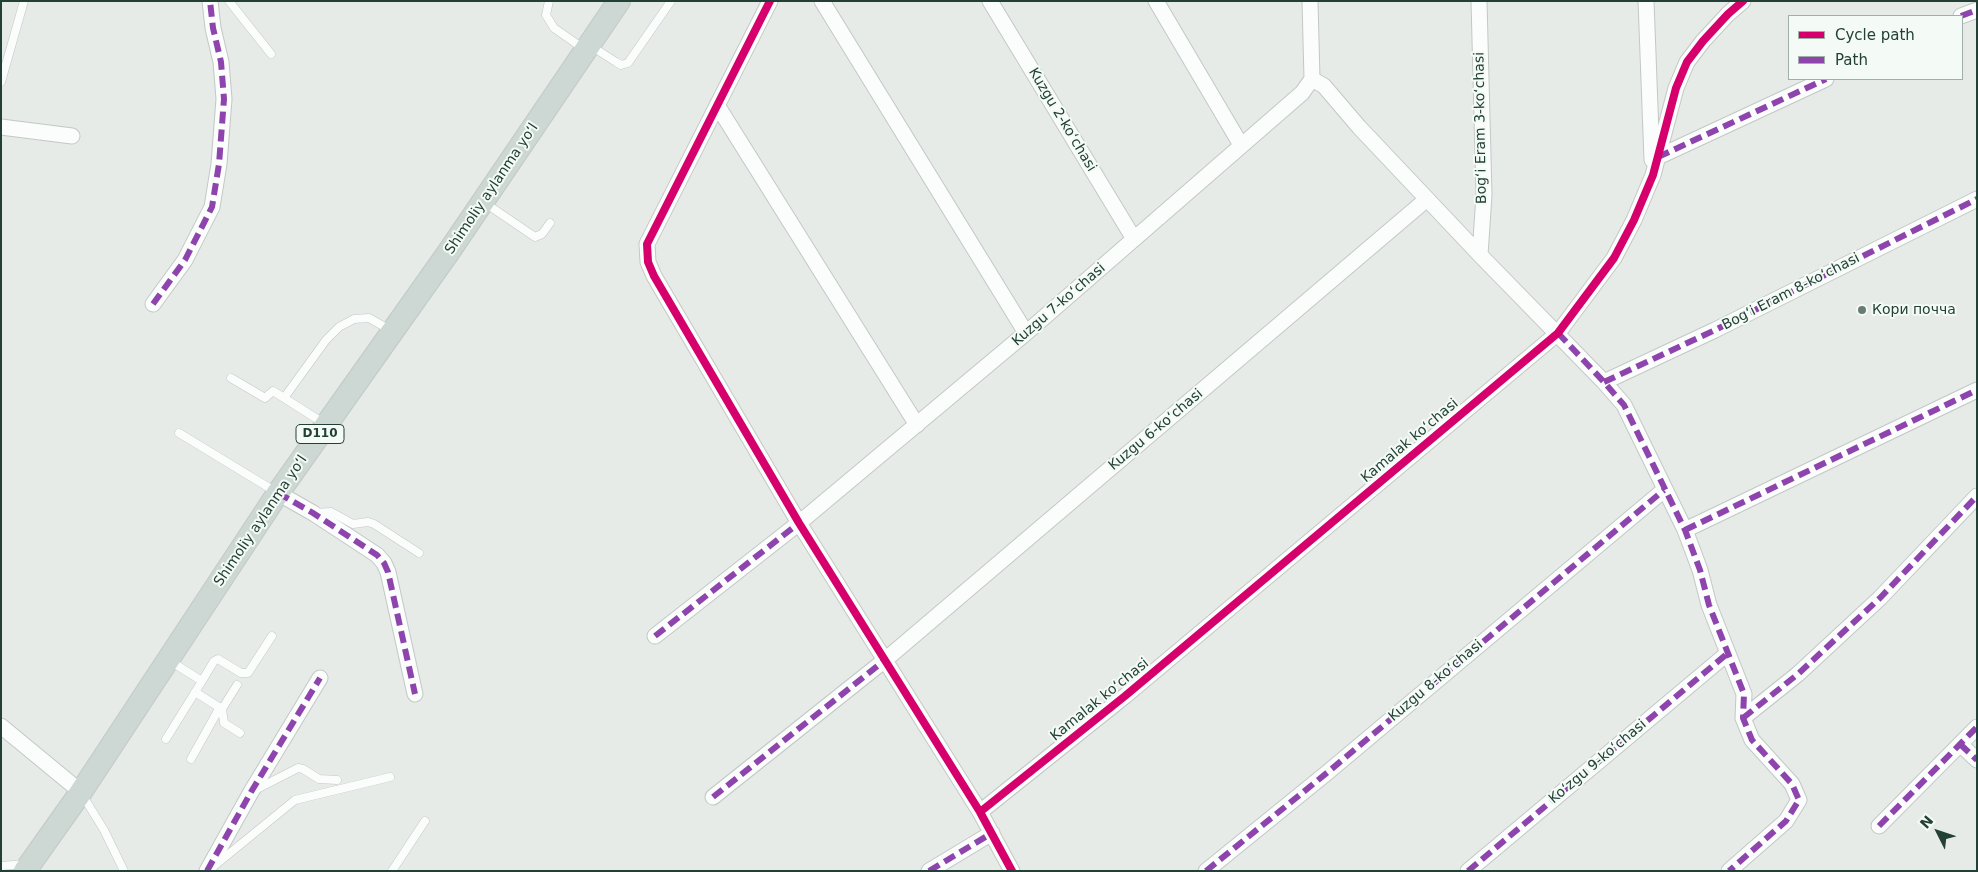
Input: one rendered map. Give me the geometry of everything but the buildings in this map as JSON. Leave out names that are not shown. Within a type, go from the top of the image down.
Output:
[{"type":"main road","name":"Shimoliy aylanma yoʻl","points":[[27,869],[81,792],[278,493],[483,202],[619,1]]},
{"type":"street","points":[[153,304],[185,260],[212,208],[219,164],[224,99],[222,62],[213,28],[210,1]]},
{"type":"street","points":[[770,1],[647,244],[648,262],[654,276],[799,523],[980,812],[1012,871]]},
{"type":"street","points":[[822,1],[1026,333]]},
{"type":"street","name":"Kuzgu 2-koʻchasi","points":[[990,1],[1134,240]]},
{"type":"street","points":[[1156,1],[1241,145]]},
{"type":"street","points":[[1310,1],[1312,79],[1324,86],[1359,127],[1480,255],[1558,333],[1624,405],[1685,530],[1700,570],[1708,606],[1744,694],[1743,718],[1752,740],[1792,784],[1799,800],[1786,821],[1729,871]]},
{"type":"street","name":"Bogʻi Eram 3-koʻchasi","points":[[1479,1],[1484,195],[1480,255]]},
{"type":"street","points":[[1646,1],[1653,175]]},
{"type":"street","name":"Kamalak koʻchasi","points":[[980,812],[1125,696],[1558,333],[1614,258],[1634,220],[1653,175],[1676,88],[1687,62],[1702,41],[1743,1]]},
{"type":"street","points":[[1963,15],[1977,10]]},
{"type":"street","name":"Kuzgu 7-koʻchasi","points":[[655,636],[799,523],[1026,333],[1302,93],[1312,79]]},
{"type":"street","points":[[1658,157],[1824,80]]},
{"type":"street","points":[[717,106],[917,425]]},
{"type":"street","points":[[1,127],[72,136]]},
{"type":"street","name":"Kuzgu 6-koʻchasi","points":[[713,797],[885,660],[1428,199]]},
{"type":"street","name":"Bogʻi Eram 8-koʻchasi","points":[[1604,382],[1715,330],[1977,199]]},
{"type":"street","points":[[1685,530],[1977,390]]},
{"type":"street","name":"Kuzgu 8-koʻchasi","points":[[1206,871],[1328,772],[1664,490]]},
{"type":"street","points":[[278,493],[313,513],[377,555],[384,563],[388,572],[415,694]]},
{"type":"street","points":[[1743,718],[1798,674],[1880,598],[1977,496]]},
{"type":"street","name":"Koʻzgu 9-koʻchasi","points":[[1468,871],[1728,653]]},
{"type":"street","points":[[208,871],[251,792],[320,678]]},
{"type":"street","points":[[1,726],[81,792]]},
{"type":"street","points":[[1879,826],[1977,727]]},
{"type":"street","points":[[1960,744],[1977,760]]},
{"type":"street","points":[[929,871],[992,833]]},
{"type":"lane","points":[[1,82],[24,1]]},
{"type":"lane","points":[[229,1],[271,54]]},
{"type":"lane","points":[[549,1],[546,14],[554,28],[621,65],[628,63],[671,1]]},
{"type":"lane","points":[[483,202],[535,236],[542,234],[550,223]]},
{"type":"lane","points":[[284,398],[326,340],[339,327],[354,319],[369,318],[393,331]]},
{"type":"lane","points":[[230,378],[265,398],[273,391],[327,425]]},
{"type":"lane","points":[[179,433],[278,493]]},
{"type":"lane","points":[[313,513],[327,511],[350,523],[368,522],[374,524],[419,553]]},
{"type":"lane","points":[[166,739],[214,661],[218,659],[241,673],[248,673],[272,636]]},
{"type":"lane","points":[[168,660],[202,681]]},
{"type":"lane","points":[[191,759],[237,685]]},
{"type":"lane","points":[[195,692],[221,708],[224,723],[240,733]]},
{"type":"lane","points":[[251,792],[298,768],[319,779],[336,780]]},
{"type":"lane","points":[[208,871],[294,800],[390,777]]},
{"type":"lane","points":[[81,792],[104,830],[124,871]]},
{"type":"lane","points":[[392,871],[425,821]]},
{"type":"lane","points":[[1,866],[27,869]]},
{"type":"marked path","points":[[153,304],[185,260],[212,207],[219,164],[224,99],[221,62],[213,28],[210,1]]},
{"type":"marked path","points":[[1963,15],[1977,10]]},
{"type":"marked path","points":[[1658,157],[1824,80]]},
{"type":"marked path","points":[[1604,382],[1715,330],[1977,199]]},
{"type":"marked path","points":[[1558,333],[1624,405],[1685,530],[1700,570],[1709,605],[1744,694],[1743,718],[1752,740],[1792,784],[1799,800],[1786,821],[1729,871]]},
{"type":"marked path","points":[[1685,530],[1977,390]]},
{"type":"marked path","points":[[1206,871],[1328,772],[1664,490]]},
{"type":"marked path","points":[[278,493],[313,513],[377,555],[384,563],[388,572],[415,694]]},
{"type":"marked path","points":[[1743,718],[1798,674],[1880,598],[1977,496]]},
{"type":"marked path","points":[[655,636],[799,523]]},
{"type":"marked path","points":[[1468,871],[1728,653]]},
{"type":"marked path","points":[[713,797],[885,660]]},
{"type":"marked path","points":[[207,871],[251,792],[320,678]]},
{"type":"marked path","points":[[1879,826],[1977,727]]},
{"type":"marked path","points":[[1960,744],[1977,760]]},
{"type":"marked path","points":[[929,871],[992,833]]},
{"type":"cycle path","points":[[770,1],[647,244],[648,262],[654,276],[799,523],[980,812],[1012,871]]},
{"type":"cycle path","points":[[980,812],[1125,696],[1558,333],[1614,258],[1634,220],[1653,175],[1676,88],[1687,62],[1703,41],[1743,1]]},
{"type":"place","name":"Кори почча","points":[[1862,310]]}]
